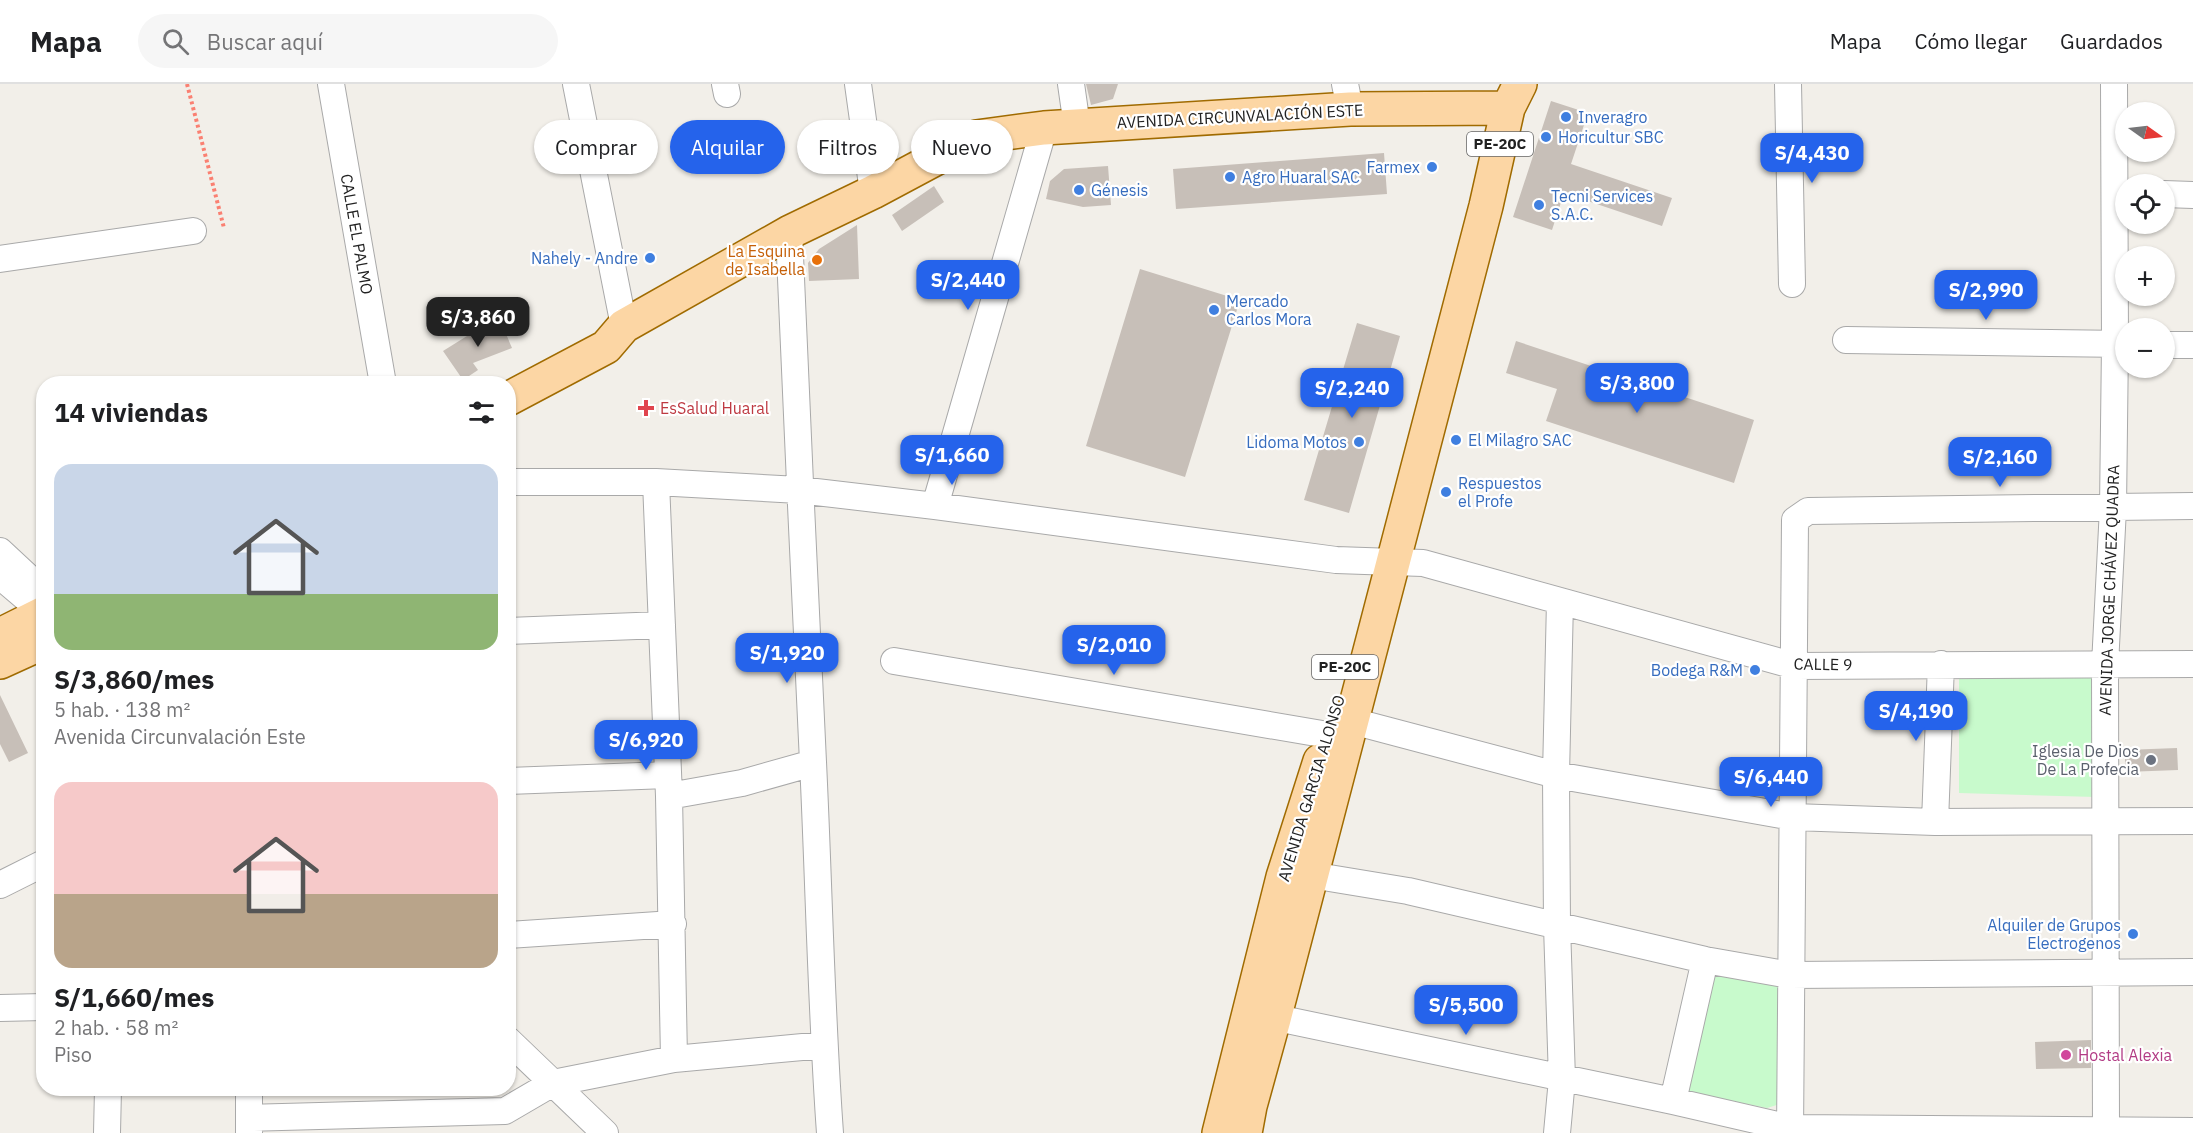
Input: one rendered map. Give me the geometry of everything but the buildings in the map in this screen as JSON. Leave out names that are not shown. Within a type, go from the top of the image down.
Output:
[{"type":"main road","name":"AVENIDA CIRCUNVALACIÓN ESTE","points":[[516,395],[606,347],[624,326],[789,233],[873,192],[976,137],[1348,96],[1514,96]]},
{"type":"main road","name":"AVENIDA GARCIA ALONSO","points":[[1219,1133],[1262,1015],[1297,876],[1340,728],[1383,561],[1453,268],[1486,206],[1514,96]]},
{"type":"main road","name":"AVENIDA CIRCUNVALACIÓN ESTE","points":[[509,376],[599,330],[624,326]]},
{"type":"main road","points":[[0,635],[36,617]]},
{"type":"main road","points":[[0,662],[36,646]]},
{"type":"main road","name":"AVENIDA GARCIA ALONSO","points":[[1245,1133],[1262,1015]]},
{"type":"street","name":"CALLE EL PALMO","points":[[331,84],[382,376]]},
{"type":"street","points":[[576,84],[624,326]]},
{"type":"street","points":[[858,84],[873,192]]},
{"type":"street","points":[[1071,84],[1077,126]]},
{"type":"street","points":[[1788,84],[1792,284]]},
{"type":"street","name":"AVENIDA JORGE CHÁVEZ QUADRA","points":[[2114,84],[2118,174]]},
{"type":"street","points":[[935,506],[1044,128]]},
{"type":"street","points":[[2175,194],[2193,195]]},
{"type":"street","points":[[1,256],[193,231]]},
{"type":"street","points":[[789,233],[824,1045],[830,1133]]},
{"type":"street","name":"AVENIDA JORGE CHÁVEZ QUADRA","points":[[2119,234],[2120,318]]},
{"type":"street","points":[[1846,340],[2115,344]]},
{"type":"street","points":[[2175,345],[2193,345]]},
{"type":"street","name":"AVENIDA JORGE CHÁVEZ QUADRA","points":[[2106,1132],[2105,665],[2119,378]]},
{"type":"street","name":"CALLE 9","points":[[516,482],[656,482],[799,490],[1336,560],[1423,563],[1795,666],[2193,664]]},
{"type":"street","points":[[656,482],[673,924],[674,1059]]},
{"type":"street","points":[[1790,1130],[1795,520],[1809,511],[2193,506]]},
{"type":"street","points":[[0,551],[36,585]]},
{"type":"street","points":[[0,576],[36,608]]},
{"type":"street","points":[[1557,1133],[1562,1079],[1557,926],[1556,775],[1560,601]]},
{"type":"street","points":[[516,631],[662,625]]},
{"type":"street","points":[[894,661],[1340,728],[1556,775],[1793,817],[1935,822],[2193,821]]},
{"type":"street","points":[[1935,822],[1941,664]]},
{"type":"street","points":[[516,781],[668,786],[742,783],[813,763]]},
{"type":"street","points":[[0,885],[36,867]]},
{"type":"street","points":[[1297,876],[1408,891],[1704,960],[1790,975],[2193,972]]},
{"type":"street","points":[[516,934],[673,924]]},
{"type":"street","points":[[1673,1101],[1704,960]]},
{"type":"street","points":[[0,1008],[36,1007]]},
{"type":"street","points":[[1262,1015],[1673,1101],[1790,1130],[2193,1131]]},
{"type":"street","points":[[249,1096],[249,1125],[505,1111],[554,1083],[674,1059],[824,1045]]},
{"type":"street","points":[[516,1047],[605,1133]]},
{"type":"street","points":[[107,1133],[108,1096]]},
{"type":"path","points":[[187,84],[224,228]]},
{"type":"green space","points":[[1959,667],[2099,669],[2096,797],[1959,793]]},
{"type":"green space","points":[[1714,971],[1783,979],[1783,1103],[1767,1108],[1688,1092]]},
{"type":"place","name":"Inveragro","points":[[1566,117]]},
{"type":"place","name":"Horicultur SBC","points":[[1546,137]]},
{"type":"place","name":"Farmex","points":[[1432,167]]},
{"type":"place","name":"Agro Huaral SAC","points":[[1230,177]]},
{"type":"place","name":"Génesis","points":[[1079,190]]},
{"type":"place","name":"Tecni Services S.A.C.","points":[[1539,205]]},
{"type":"place","name":"Nahely - Andre","points":[[650,258]]},
{"type":"place","name":"La Esquina de Isabella","points":[[817,260]]},
{"type":"place","name":"Mercado Carlos Mora","points":[[1214,310]]},
{"type":"place","name":"EsSalud Huaral","points":[[646,408]]},
{"type":"place","name":"El Milagro SAC","points":[[1456,440]]},
{"type":"place","name":"Lidoma Motos","points":[[1359,442]]},
{"type":"place","name":"Respuestos el Profe","points":[[1446,492]]},
{"type":"place","name":"Bodega R&M","points":[[1755,670]]},
{"type":"place","name":"Iglesia De Dios De La Profecia","points":[[2151,760]]},
{"type":"place","name":"Alquiler de Grupos Electrogenos","points":[[2133,934]]},
{"type":"place","name":"Hostal Alexia","points":[[2066,1055]]}]
